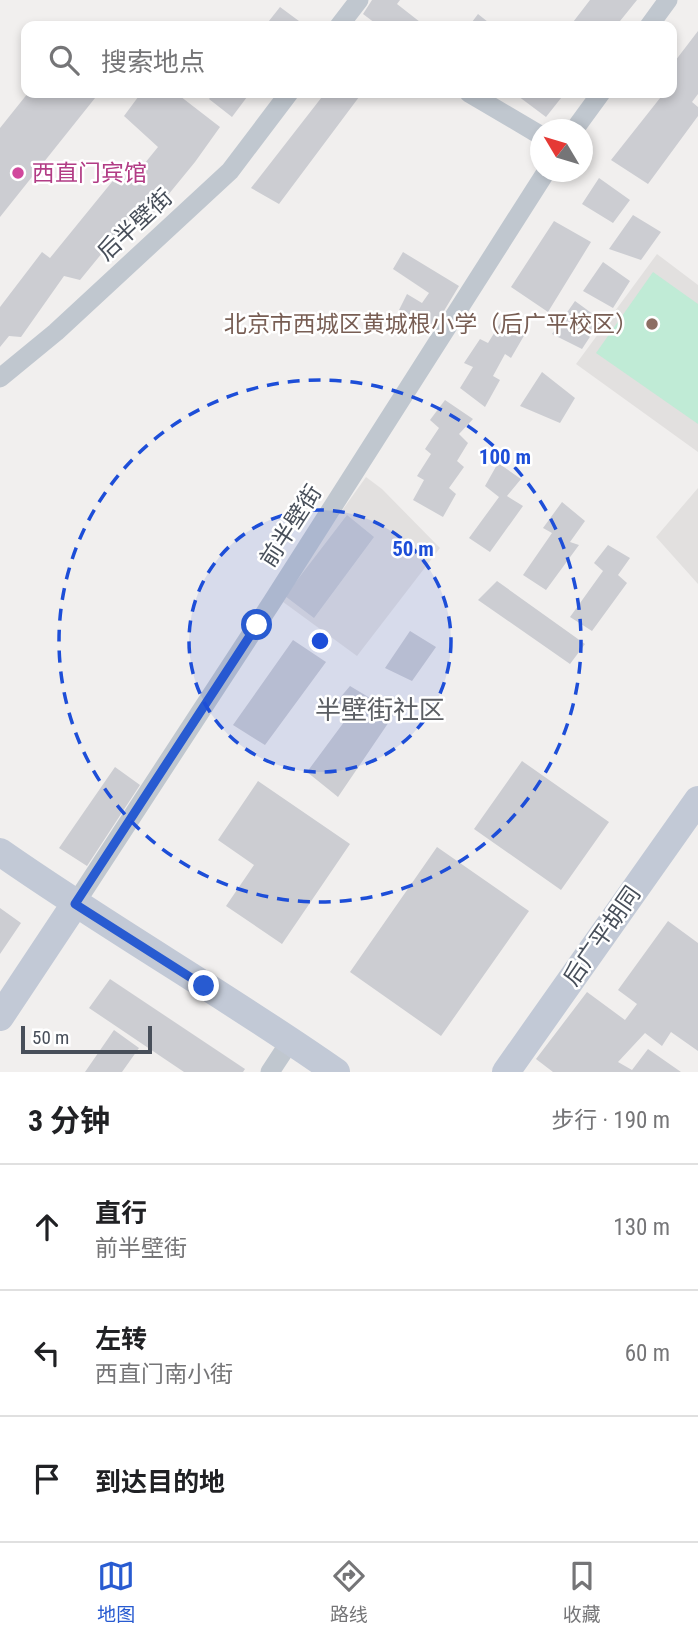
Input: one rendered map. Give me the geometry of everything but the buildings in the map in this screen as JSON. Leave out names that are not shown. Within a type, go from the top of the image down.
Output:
[{"type":"street","points":[[348,21],[359,0]]},
{"type":"street","points":[[653,21],[668,0]]},
{"type":"street","name":"后半壁街","points":[[0,378],[56,332],[230,171],[285,98]]},
{"type":"street","points":[[478,98],[530,129]]},
{"type":"street","points":[[582,119],[597,98]]},
{"type":"street","name":"前半壁街","points":[[75,904],[540,182]]},
{"type":"street","name":"后广平胡同","points":[[506,1072],[698,800]]},
{"type":"street","points":[[0,852],[75,904],[291,1040],[336,1072]]},
{"type":"street","points":[[0,1017],[75,904]]},
{"type":"street","points":[[270,1072],[291,1040]]},
{"type":"shaded area","name":"北京市西城区黄城根小学（后广平校区）","points":[[657,254],[698,285],[698,452],[576,364]]},
{"type":"shaded area","points":[[366,477],[382,489],[440,548],[357,656],[279,599]]},
{"type":"shaded area","points":[[698,488],[698,584],[656,537]]},
{"type":"green space","name":"北京市西城区黄城根小学（后广平校区）","points":[[653,272],[698,304],[698,424],[596,353]]},
{"type":"place","name":"西直门宾馆","points":[[18,173]]},
{"type":"place","name":"北京市西城区黄城根小学（后广平校区）","points":[[652,324]]},
{"type":"district","name":"半壁街社区","points":[[380,710]]},
{"type":"route","points":[[204,986],[75,904],[257,625]]}]
